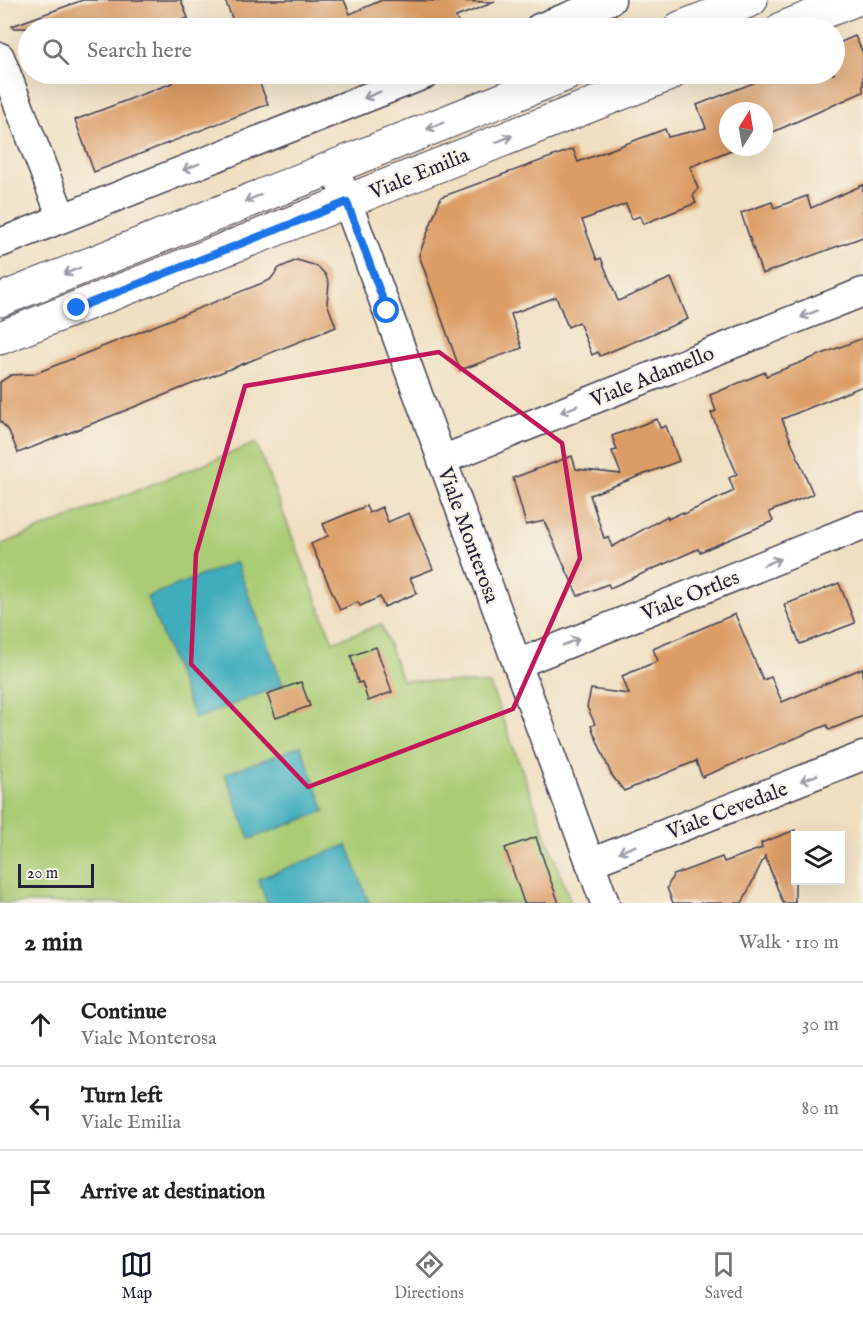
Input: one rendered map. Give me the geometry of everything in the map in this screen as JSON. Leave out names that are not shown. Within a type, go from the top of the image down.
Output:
[{"type":"street","points":[[565,18],[611,0]]},
{"type":"street","points":[[705,18],[751,0]]},
{"type":"street","points":[[808,18],[854,0]]},
{"type":"street","points":[[0,57],[62,218]]},
{"type":"street","points":[[0,243],[401,84]]},
{"type":"street","name":"Viale Emilia","points":[[0,300],[542,84]]},
{"type":"street","name":"Viale Emilia","points":[[0,338],[645,84]]},
{"type":"street","name":"Viale Monterosa","points":[[334,166],[605,903]]},
{"type":"street","name":"Viale Adamello","points":[[442,460],[863,292]]},
{"type":"street","name":"Viale Ortles","points":[[517,664],[863,525]]},
{"type":"street","name":"Viale Cevedale","points":[[590,863],[863,756]]},
{"type":"highlighted area","points":[[439,352],[562,443],[580,558],[513,709],[308,787],[191,664],[196,554],[245,386]]},
{"type":"green space","points":[[256,443],[333,642],[381,624],[402,680],[490,684],[571,903],[0,903],[0,545]]},
{"type":"water","points":[[236,562],[283,685],[195,719],[147,597]]},
{"type":"water","points":[[301,746],[325,811],[250,839],[225,774]]},
{"type":"water","points":[[347,845],[369,903],[267,903],[258,879]]},
{"type":"building","points":[[83,0],[181,0],[188,18],[34,18]]},
{"type":"building","points":[[225,0],[344,0],[350,14],[382,0],[495,2],[456,18],[232,18]]},
{"type":"building","points":[[855,36],[863,53],[863,92],[773,132],[773,102],[719,102],[719,155],[690,167],[698,189],[693,196],[696,203],[643,224],[640,216],[632,219],[626,204],[582,220],[597,260],[601,258],[618,301],[671,278],[688,319],[600,356],[598,352],[592,355],[579,322],[568,327],[556,297],[511,314],[522,348],[460,370],[419,255],[441,197],[573,149],[578,162],[665,129],[668,137],[706,128],[697,105],[751,84],[845,84],[845,40]]},
{"type":"building","points":[[169,84],[260,84],[268,104],[94,172],[75,120]]},
{"type":"building","points":[[863,185],[863,237],[762,274],[741,213],[772,202],[774,208],[807,196],[811,208]]},
{"type":"building","points":[[297,260],[317,266],[325,274],[329,283],[327,303],[336,327],[18,453],[9,431],[0,421],[0,382],[11,375],[34,374],[270,280],[279,268]]},
{"type":"building","points":[[863,338],[863,386],[782,419],[813,494],[769,512],[773,521],[700,552],[698,549],[610,588],[608,584],[578,596],[544,521],[526,525],[513,478],[572,456],[576,469],[621,474],[612,451],[617,450],[612,436],[657,419],[660,428],[666,426],[679,461],[590,495],[604,538],[608,537],[612,547],[667,516],[668,519],[683,512],[684,514],[734,491],[729,478],[737,474],[711,413],[716,411],[710,395],[765,372],[766,376]]},
{"type":"building","points":[[366,506],[369,513],[382,507],[388,522],[409,513],[433,569],[410,578],[417,593],[384,607],[380,597],[360,606],[358,602],[340,610],[311,544],[328,536],[323,524]]},
{"type":"building","points":[[839,583],[855,623],[800,644],[784,605]]},
{"type":"building","points":[[735,614],[763,680],[771,677],[782,702],[863,668],[863,716],[829,730],[827,725],[702,777],[696,761],[624,791],[611,774],[591,726],[595,724],[587,707],[591,689],[629,694],[622,676],[658,661],[653,649]]},
{"type":"building","points":[[376,647],[392,692],[368,701],[362,682],[358,683],[351,656]]},
{"type":"building","points":[[301,682],[310,706],[276,718],[267,694]]},
{"type":"building","points":[[791,832],[791,885],[795,885],[795,903],[783,903],[765,856],[742,903],[673,903],[667,888],[673,875],[722,857],[724,862],[762,848],[761,843]]},
{"type":"building","points":[[536,837],[559,903],[524,903],[505,848]]},
{"type":"route","points":[[77,308],[347,202],[387,311]]}]
